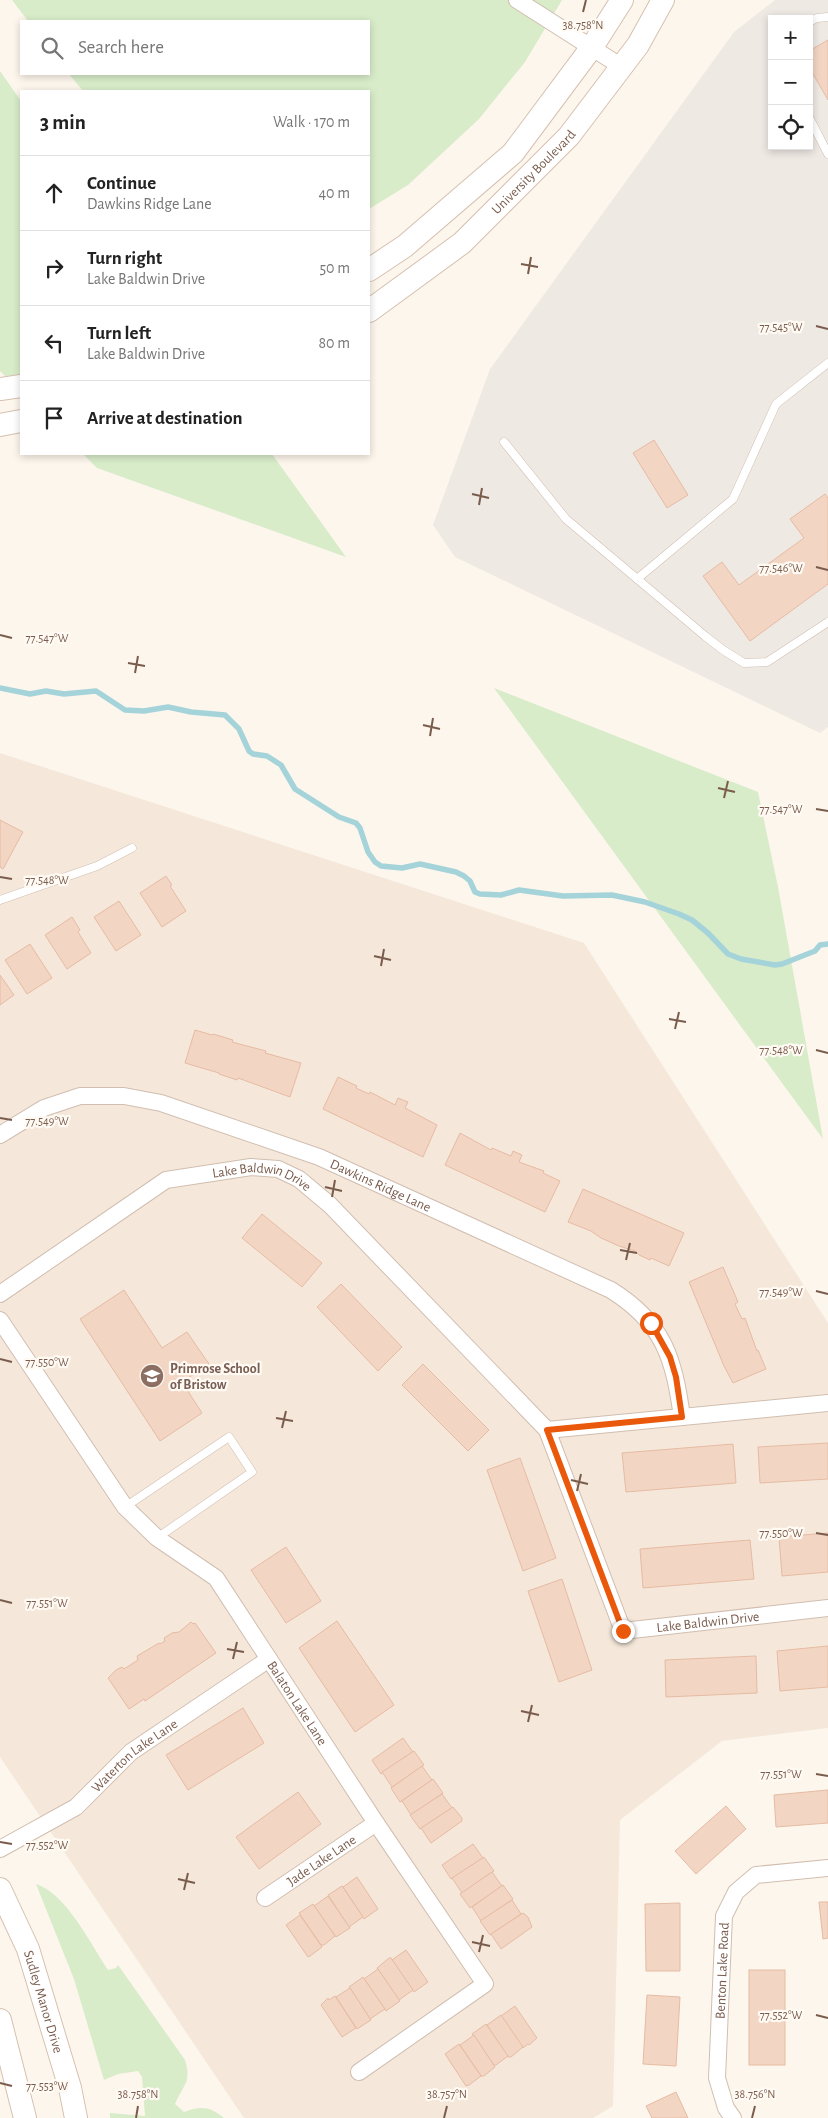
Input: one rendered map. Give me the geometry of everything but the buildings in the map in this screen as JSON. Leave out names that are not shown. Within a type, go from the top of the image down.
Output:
[{"type":"main road","name":"University Boulevard","points":[[370,269],[406,246],[513,153],[592,47],[622,0]]},
{"type":"main road","name":"University Boulevard","points":[[370,310],[462,243],[569,136],[638,44],[663,0]]},
{"type":"main road","points":[[0,389],[20,386]]},
{"type":"main road","points":[[0,425],[20,421]]},
{"type":"main road","name":"Sudley Manor Drive","points":[[0,1889],[28,1949],[70,2088],[76,2118]]},
{"type":"main road","points":[[0,2020],[24,2118]]},
{"type":"street","points":[[517,0],[622,67]]},
{"type":"street","name":"Dawkins Ridge Lane","points":[[0,1135],[29,1116],[62,1102],[80,1096],[117,1096],[161,1103],[319,1156],[611,1290],[626,1299],[651,1323],[670,1357],[676,1377],[682,1417]]},
{"type":"street","name":"Lake Baldwin Drive","points":[[0,1294],[166,1180],[251,1167],[278,1169],[299,1179],[330,1205],[547,1430],[623,1631],[828,1608]]},
{"type":"street","name":"Balaton Lake Lane","points":[[0,1320],[125,1507],[157,1538],[216,1578],[376,1823],[485,1984],[360,2072]]},
{"type":"street","points":[[547,1430],[828,1404]]},
{"type":"street","name":"Waterton Lake Lane","points":[[0,1849],[76,1807],[131,1752],[269,1659]]},
{"type":"street","name":"Jade Lake Lane","points":[[266,1898],[376,1823]]},
{"type":"street","name":"Benton Lake Road","points":[[733,2118],[726,2108],[717,2078],[724,1916],[736,1892],[756,1874],[828,1868]]},
{"type":"lane","points":[[813,21],[828,16]]},
{"type":"lane","points":[[813,125],[828,154]]},
{"type":"lane","points":[[637,579],[733,499],[776,404],[828,363]]},
{"type":"lane","points":[[504,442],[566,519],[723,650],[744,663],[767,662],[828,622]]},
{"type":"lane","points":[[0,900],[97,866],[132,848]]},
{"type":"lane","points":[[125,1507],[229,1437],[252,1472],[157,1538]]},
{"type":"shaded area","points":[[775,0],[828,0],[828,727],[820,733],[455,557],[433,525],[490,369],[734,32]]},
{"type":"shaded area","points":[[0,753],[584,943],[828,1323],[828,1728],[722,1741],[620,1820],[613,2106],[593,2118],[244,2118],[0,1757]]},
{"type":"green space","points":[[12,0],[562,0],[525,62],[479,119],[408,185],[370,208],[370,90],[82,90],[70,75],[370,75],[370,20],[27,20]]},
{"type":"green space","points":[[0,71],[20,100],[20,391],[0,371]]},
{"type":"green space","points":[[84,455],[273,455],[346,557],[97,468]]},
{"type":"green space","points":[[494,688],[758,792],[778,887],[823,1139]]},
{"type":"green space","points":[[36,1884],[47,1889],[58,1898],[77,1921],[108,1970],[116,1968],[118,1965],[185,2060],[188,2074],[187,2079],[175,2104],[184,2112],[205,2108],[214,2111],[224,2118],[110,2118],[110,2113],[145,2116],[142,2077],[138,2071],[118,2074],[104,2080],[74,1979]]},
{"type":"waterway","points":[[0,688],[30,694],[46,691],[64,694],[96,691],[125,710],[144,711],[168,707],[191,712],[225,715],[239,729],[249,751],[253,754],[267,756],[281,765],[295,789],[339,817],[356,823],[360,828],[368,852],[375,862],[381,866],[402,868],[420,864],[456,872],[470,881],[475,892],[480,894],[501,895],[519,890],[563,896],[612,895],[645,902],[692,920],[708,933],[728,954],[741,959],[775,965],[815,951],[820,945],[828,944]]},
{"type":"place","name":"Primrose School of Bristow","points":[[152,1376]]},
{"type":"route","points":[[623,1631],[547,1430],[682,1417],[676,1377],[670,1357],[651,1323]]}]
